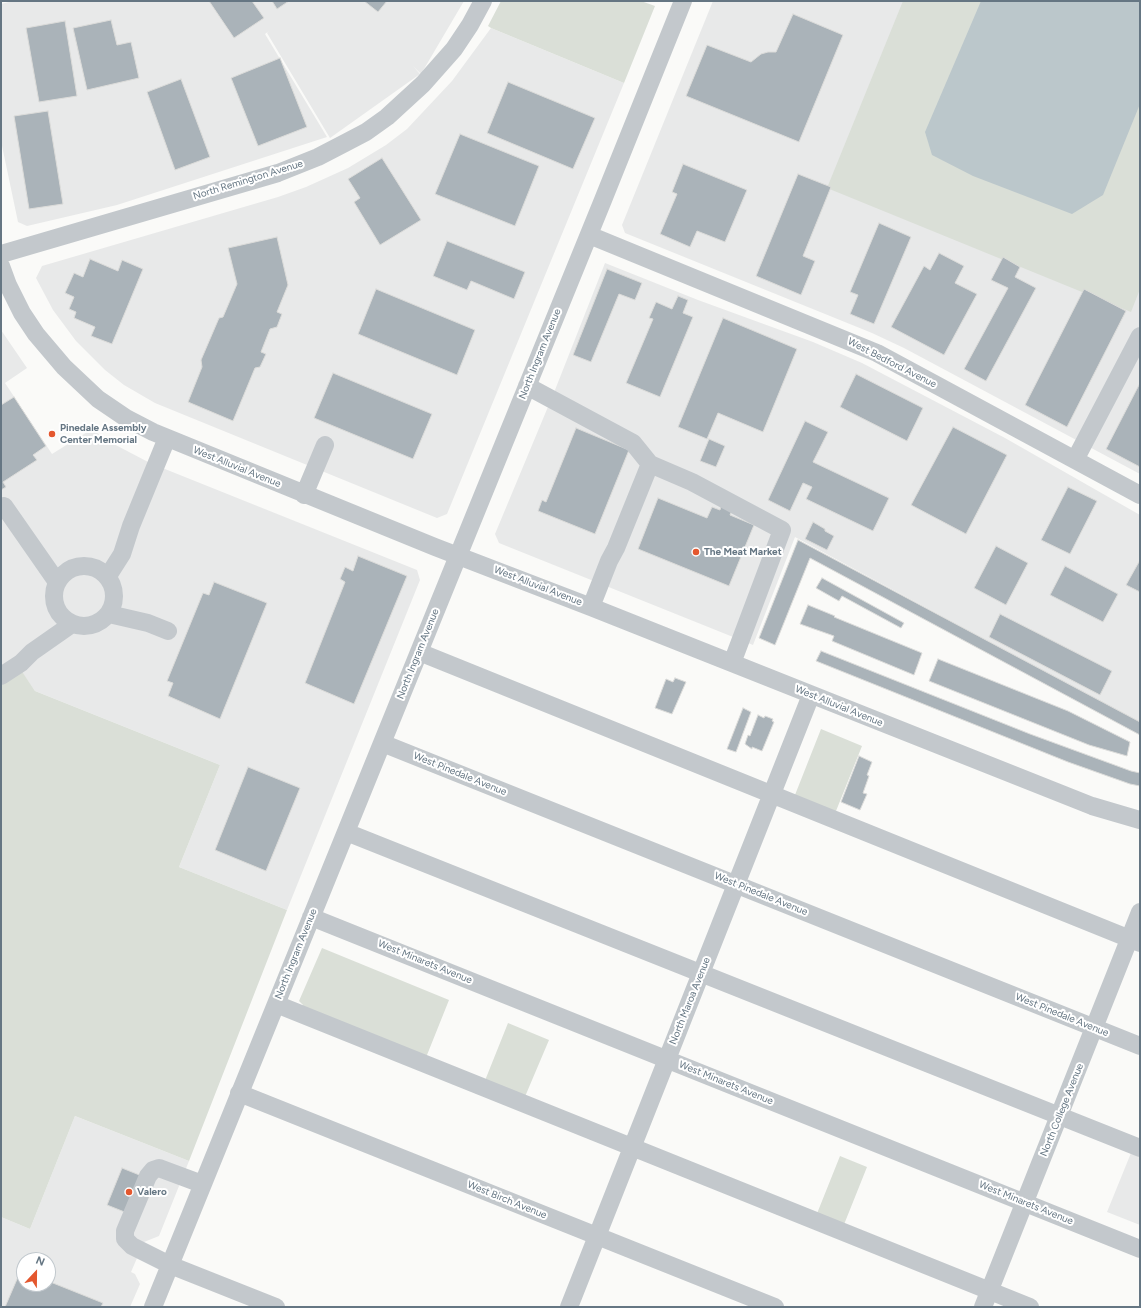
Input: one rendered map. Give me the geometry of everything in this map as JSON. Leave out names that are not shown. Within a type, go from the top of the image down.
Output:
[{"type":"street","name":"North Remington Avenue","points":[[1,254],[278,173],[318,157],[345,143],[387,117],[437,70],[454,49],[470,25],[483,1]]},
{"type":"street","name":"North Ingram Avenue","points":[[153,1307],[683,1]]},
{"type":"street","name":"West Bedford Avenue","points":[[589,235],[877,353],[1140,495]]},
{"type":"street","name":"West Alluvial Avenue","points":[[1,266],[8,285],[22,313],[46,347],[64,368],[84,387],[113,410],[166,438],[304,495],[1092,806],[1140,820]]},
{"type":"street","points":[[1075,460],[1140,336]]},
{"type":"street","points":[[527,386],[633,443],[650,464],[692,482],[782,530],[732,663]]},
{"type":"street","points":[[102,572],[122,554],[131,526],[166,438]]},
{"type":"street","points":[[304,495],[324,445]]},
{"type":"street","points":[[591,607],[650,464]]},
{"type":"street","points":[[4,506],[57,582]]},
{"type":"street","points":[[31,545],[71,568]]},
{"type":"street","points":[[81,566],[102,572],[113,585],[112,606],[102,621],[92,626],[72,624],[57,610],[54,601],[54,591],[57,582],[63,574],[71,568],[81,566]]},
{"type":"street","points":[[112,606],[168,631]]},
{"type":"street","points":[[32,652],[57,610]]},
{"type":"street","points":[[1,676],[21,663],[32,652],[72,624]]},
{"type":"street","points":[[419,652],[1135,941]]},
{"type":"street","name":"North Maroa Avenue","points":[[568,1307],[811,695]]},
{"type":"street","name":"West Pinedale Avenue","points":[[382,743],[1140,1046]]},
{"type":"street","points":[[346,832],[1140,1148]]},
{"type":"street","name":"North College Avenue","points":[[986,1299],[1094,1028],[1135,941],[1140,912]]},
{"type":"street","name":"West Minarets Avenue","points":[[311,917],[1140,1248]]},
{"type":"street","points":[[276,1004],[632,1147],[986,1299],[1030,1307]]},
{"type":"street","name":"West Birch Avenue","points":[[239,1093],[775,1307]]},
{"type":"street","points":[[202,1184],[159,1168],[153,1170],[148,1176],[125,1231],[125,1239],[132,1246],[170,1265],[276,1307]]},
{"type":"shaded area","points":[[13,1],[464,1],[421,74],[413,66],[420,74],[330,138],[267,33],[269,31],[265,34],[327,137],[117,205],[27,226],[18,222],[1,141],[1,4]]},
{"type":"shaded area","points":[[501,1],[641,1],[655,6],[624,83],[488,26]]},
{"type":"shaded area","points":[[713,1],[903,1],[1140,289],[1140,474],[904,348],[872,333],[625,233],[622,225]]},
{"type":"shaded area","points":[[903,1],[1140,1],[1140,289],[1131,312],[827,188]]},
{"type":"shaded area","points":[[981,1],[1140,1],[1140,104],[1103,195],[1072,214],[973,176],[932,155],[925,132]]},
{"type":"shaded area","points":[[491,28],[624,83],[447,514],[437,518],[155,403],[124,385],[105,370],[76,341],[53,310],[36,278],[42,266],[278,197],[306,187],[348,168],[386,145],[407,129],[452,81]]},
{"type":"shaded area","points":[[605,263],[698,300],[813,342],[862,363],[1005,438],[1140,515],[1140,723],[795,537],[753,645],[499,543],[495,534],[555,390]]},
{"type":"shaded area","points":[[1,330],[27,368],[5,383],[52,454],[92,429],[108,441],[150,463],[417,570],[420,580],[287,910],[179,867],[220,765],[35,691],[17,665],[1,675]]},
{"type":"shaded area","points":[[17,664],[35,691],[220,765],[179,867],[287,910],[189,1161],[75,1116],[30,1229],[1,1217],[1,675]]},
{"type":"shaded area","points":[[821,729],[862,746],[834,816],[793,800]]},
{"type":"shaded area","points":[[322,948],[449,1000],[425,1060],[301,1010],[303,1005],[299,1001]]},
{"type":"shaded area","points":[[508,1023],[549,1040],[524,1099],[484,1083]]},
{"type":"shaded area","points":[[75,1116],[189,1161],[159,1236],[144,1242],[131,1272],[135,1274],[140,1284],[130,1307],[1,1307],[1,1217],[30,1229]]},
{"type":"shaded area","points":[[1131,1153],[1140,1156],[1140,1225],[1107,1212]]},
{"type":"shaded area","points":[[840,1156],[867,1167],[843,1227],[816,1216]]},
{"type":"building","points":[[209,1],[252,1],[264,18],[234,38]]},
{"type":"building","points":[[272,1],[289,1],[277,9]]},
{"type":"building","points":[[364,1],[387,1],[378,12]]},
{"type":"building","points":[[793,14],[843,35],[799,142],[686,96],[707,45],[751,62],[761,54],[776,52]]},
{"type":"building","points":[[111,20],[117,45],[131,42],[139,78],[87,90],[73,28]]},
{"type":"building","points":[[65,21],[77,96],[39,102],[26,28]]},
{"type":"building","points":[[280,58],[307,127],[258,146],[231,78]]},
{"type":"building","points":[[181,79],[210,157],[175,170],[147,92]]},
{"type":"building","points":[[508,82],[595,118],[573,169],[487,133]]},
{"type":"building","points":[[48,111],[63,204],[29,209],[14,116]]},
{"type":"building","points":[[460,134],[539,166],[515,226],[435,194]]},
{"type":"building","points":[[382,158],[421,220],[380,245],[354,202],[360,198],[348,179]]},
{"type":"building","points":[[683,164],[747,190],[725,242],[697,231],[690,247],[660,234],[677,194],[672,192]]},
{"type":"building","points":[[798,174],[831,187],[803,256],[815,261],[801,295],[756,276]]},
{"type":"building","points":[[879,223],[911,237],[874,324],[850,314],[858,295],[850,292]]},
{"type":"building","points":[[277,237],[288,285],[277,312],[282,314],[277,327],[270,329],[261,352],[266,354],[260,367],[255,368],[233,421],[188,402],[202,367],[201,360],[219,318],[223,317],[237,284],[228,248]]},
{"type":"building","points":[[447,241],[525,272],[514,299],[471,281],[467,290],[433,276]]},
{"type":"building","points":[[939,253],[964,266],[955,283],[977,294],[944,355],[891,327],[924,266],[930,270]]},
{"type":"building","points":[[1003,257],[1020,267],[1015,277],[1036,288],[986,381],[964,369],[1008,288],[991,280]]},
{"type":"building","points":[[90,259],[118,271],[122,260],[143,269],[112,344],[91,336],[95,327],[74,318],[76,312],[69,309],[74,297],[65,293],[74,273],[83,277]]},
{"type":"building","points":[[607,269],[642,283],[635,300],[619,294],[591,362],[573,355]]},
{"type":"building","points":[[376,289],[475,330],[457,375],[358,334]]},
{"type":"building","points":[[1084,289],[1126,311],[1067,427],[1025,405]]},
{"type":"building","points":[[678,296],[688,300],[683,313],[693,317],[660,397],[626,383],[653,319],[649,318],[656,302],[672,309]]},
{"type":"building","points":[[723,318],[797,349],[763,432],[718,413],[707,439],[678,427]]},
{"type":"building","points":[[333,373],[432,414],[413,459],[314,418]]},
{"type":"building","points":[[856,374],[923,408],[907,441],[840,407]]},
{"type":"building","points":[[1140,383],[1140,467],[1106,449]]},
{"type":"building","points":[[14,397],[46,446],[33,455],[37,460],[3,482],[6,487],[1,490],[1,405]]},
{"type":"building","points":[[805,421],[828,432],[813,462],[889,498],[873,531],[806,499],[812,487],[803,483],[790,511],[768,500]]},
{"type":"building","points":[[953,427],[1007,455],[966,534],[911,505]]},
{"type":"building","points":[[576,428],[629,450],[595,534],[538,511],[542,500],[546,502]]},
{"type":"building","points":[[709,439],[725,446],[716,467],[700,461]]},
{"type":"building","points":[[1068,487],[1097,501],[1070,554],[1041,540]]},
{"type":"building","points":[[658,498],[707,518],[712,507],[720,510],[721,506],[732,510],[730,515],[754,525],[729,586],[638,549]]},
{"type":"building","points":[[813,522],[834,536],[827,550],[805,539]]},
{"type":"building","points":[[798,540],[1140,722],[1140,735],[810,558],[775,645],[759,638]]},
{"type":"building","points":[[996,546],[1028,563],[1006,605],[974,588]]},
{"type":"building","points":[[358,556],[407,576],[354,704],[305,683],[345,582],[340,579],[345,567],[353,571]]},
{"type":"building","points":[[1140,560],[1140,592],[1126,585]]},
{"type":"building","points":[[1065,566],[1118,594],[1103,622],[1050,595]]},
{"type":"building","points":[[822,578],[904,623],[901,628],[842,596],[839,601],[816,588]]},
{"type":"building","points":[[214,582],[267,603],[220,719],[168,696],[173,683],[167,681],[203,593],[209,595]]},
{"type":"building","points":[[808,605],[922,653],[914,675],[832,641],[834,636],[800,624]]},
{"type":"building","points":[[1000,614],[1112,671],[1100,695],[989,637]]},
{"type":"building","points":[[821,651],[1030,734],[1140,773],[1140,786],[1130,784],[1068,762],[816,661]]},
{"type":"building","points":[[938,659],[1068,711],[1130,742],[1127,756],[1089,745],[929,681]]},
{"type":"building","points":[[675,678],[686,682],[672,714],[655,708],[666,679],[673,682]]},
{"type":"building","points":[[743,708],[751,712],[736,752],[727,749]]},
{"type":"building","points":[[758,715],[764,718],[765,716],[773,719],[772,721],[774,722],[762,751],[752,747],[752,749],[745,744],[748,735],[750,736]]},
{"type":"building","points":[[859,756],[872,762],[863,793],[867,794],[860,810],[841,802]]},
{"type":"building","points":[[248,767],[300,788],[266,871],[215,850]]},
{"type":"building","name":"Valero","points":[[122,1168],[152,1180],[137,1217],[107,1205]]},
{"type":"building","points":[[16,1282],[16,1292],[56,1292],[56,1284],[103,1303],[101,1307],[5,1307]]},
{"type":"place","name":"Pinedale Assembly Center Memorial","points":[[52,434]]},
{"type":"place","name":"The Meat Market","points":[[696,552]]},
{"type":"place","name":"Valero","points":[[129,1192]]}]
